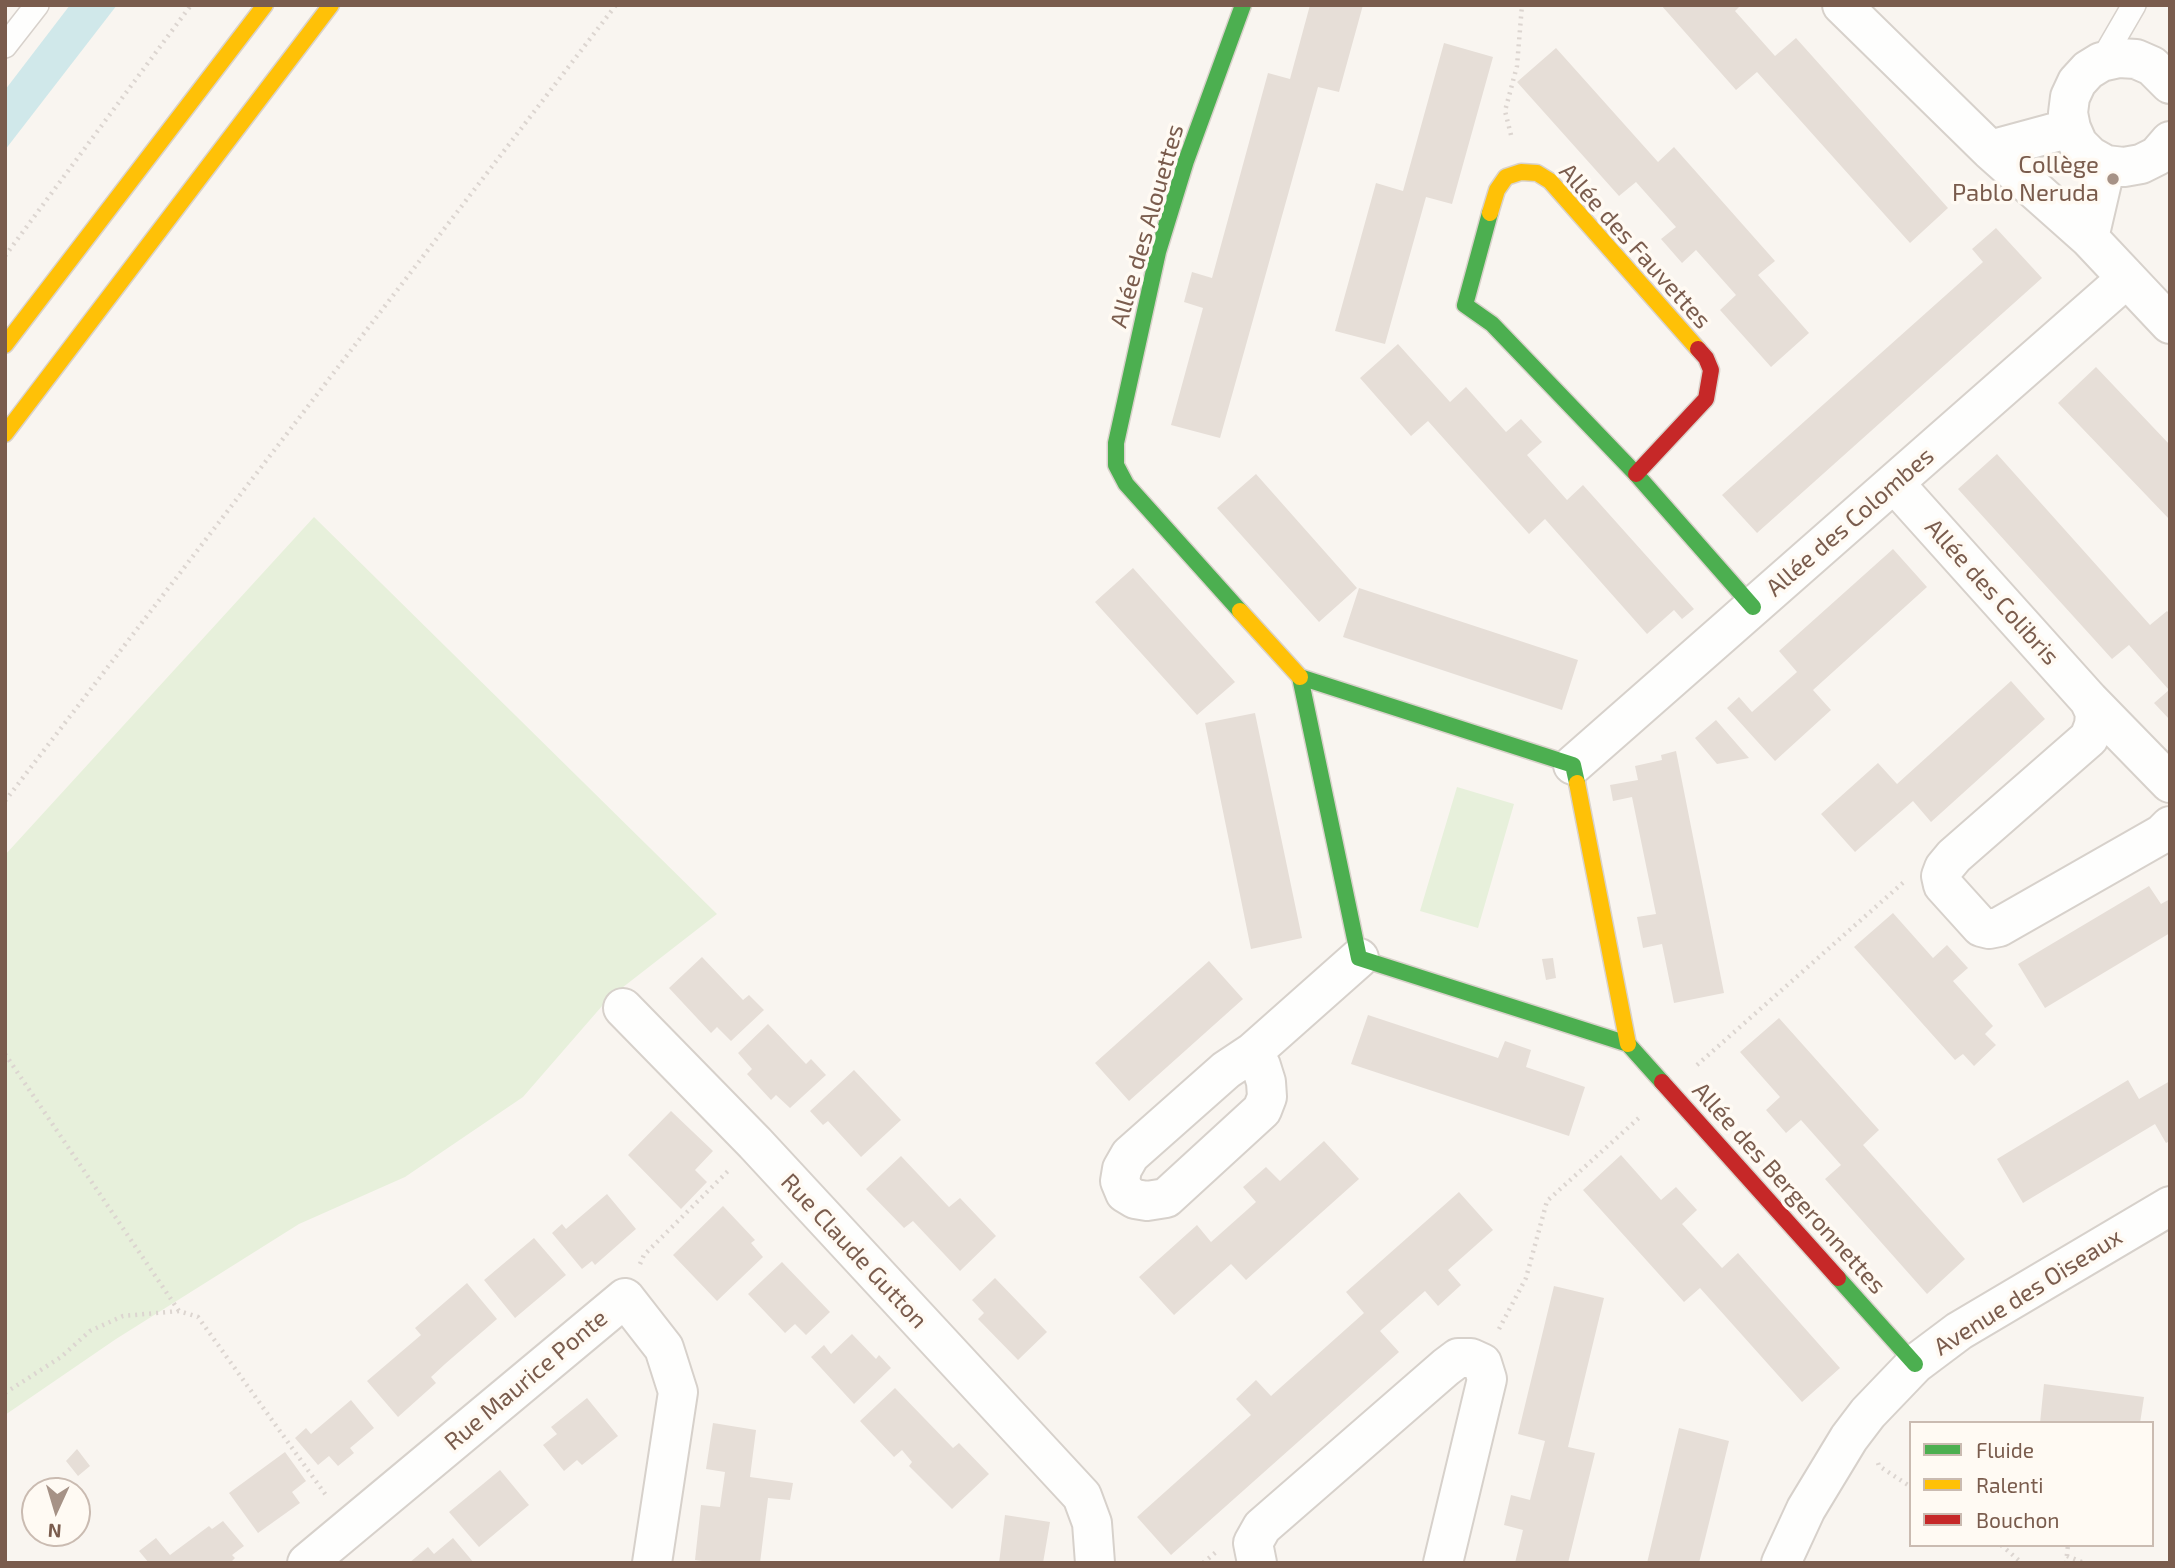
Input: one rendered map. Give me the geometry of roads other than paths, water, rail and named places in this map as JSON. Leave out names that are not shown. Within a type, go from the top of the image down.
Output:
[{"type":"street","points":[[5,345],[265,5]]},
{"type":"street","points":[[5,434],[331,5]]},
{"type":"street","name":"Allée des Alouettes","points":[[1243,5],[1186,161],[1158,252],[1116,443],[1116,465],[1126,484],[1300,677]]},
{"type":"street","points":[[1842,5],[1990,150],[2089,239],[2170,324]]},
{"type":"street","points":[[2170,84],[2152,66],[2136,59],[2119,58],[2102,62],[2088,70],[2077,82],[2070,97],[2068,113],[2078,144],[2090,156],[2106,164],[2124,167],[2141,164],[2157,156],[2170,141]]},
{"type":"street","points":[[1990,150],[2071,128]]},
{"type":"street","points":[[2089,239],[2106,164]]},
{"type":"street","name":"Allée des Fauvettes","points":[[1636,474],[1706,399],[1711,370],[1706,358],[1550,181],[1537,173],[1521,172],[1506,177],[1497,190],[1465,304],[1492,324],[1636,474],[1754,607]]},
{"type":"street","name":"Allée des Colombes","points":[[1573,765],[2126,279]]},
{"type":"street","name":"Allée des Colibris","points":[[1894,484],[2089,700],[2170,783]]},
{"type":"street","points":[[1300,677],[1573,765],[1628,1044],[1359,958],[1300,677]]},
{"type":"street","points":[[2089,700],[2095,713],[2089,738],[1954,856],[1944,867],[1941,876],[1943,885],[1980,927],[1999,927],[2162,834],[2170,826]]},
{"type":"street","points":[[1253,1052],[1359,958]]},
{"type":"street","name":"Rue Claude Gutton","points":[[623,1009],[755,1143],[1082,1496],[1092,1523],[1095,1563]]},
{"type":"street","name":"Allée des Bergeronnettes","points":[[1628,1044],[1915,1364]]},
{"type":"street","name":"Avenue des Oiseaux","points":[[1781,1563],[1805,1509],[1849,1438],[1868,1413],[1915,1364],[1959,1331],[2170,1206]]},
{"type":"street","name":"Rue Maurice Ponte","points":[[307,1563],[625,1298],[664,1348],[678,1392],[652,1563]]},
{"type":"street","points":[[1257,1563],[1253,1543],[1262,1527],[1446,1367],[1458,1358],[1471,1358],[1482,1363],[1488,1379],[1443,1563]]},
{"type":"lane","points":[[5,46],[37,5]]},
{"type":"lane","points":[[2102,62],[2134,5]]},
{"type":"water","points":[[70,5],[117,5],[5,150],[5,90]]},
{"type":"place","name":"Collège Pablo Neruda","points":[[2113,179]]}]
